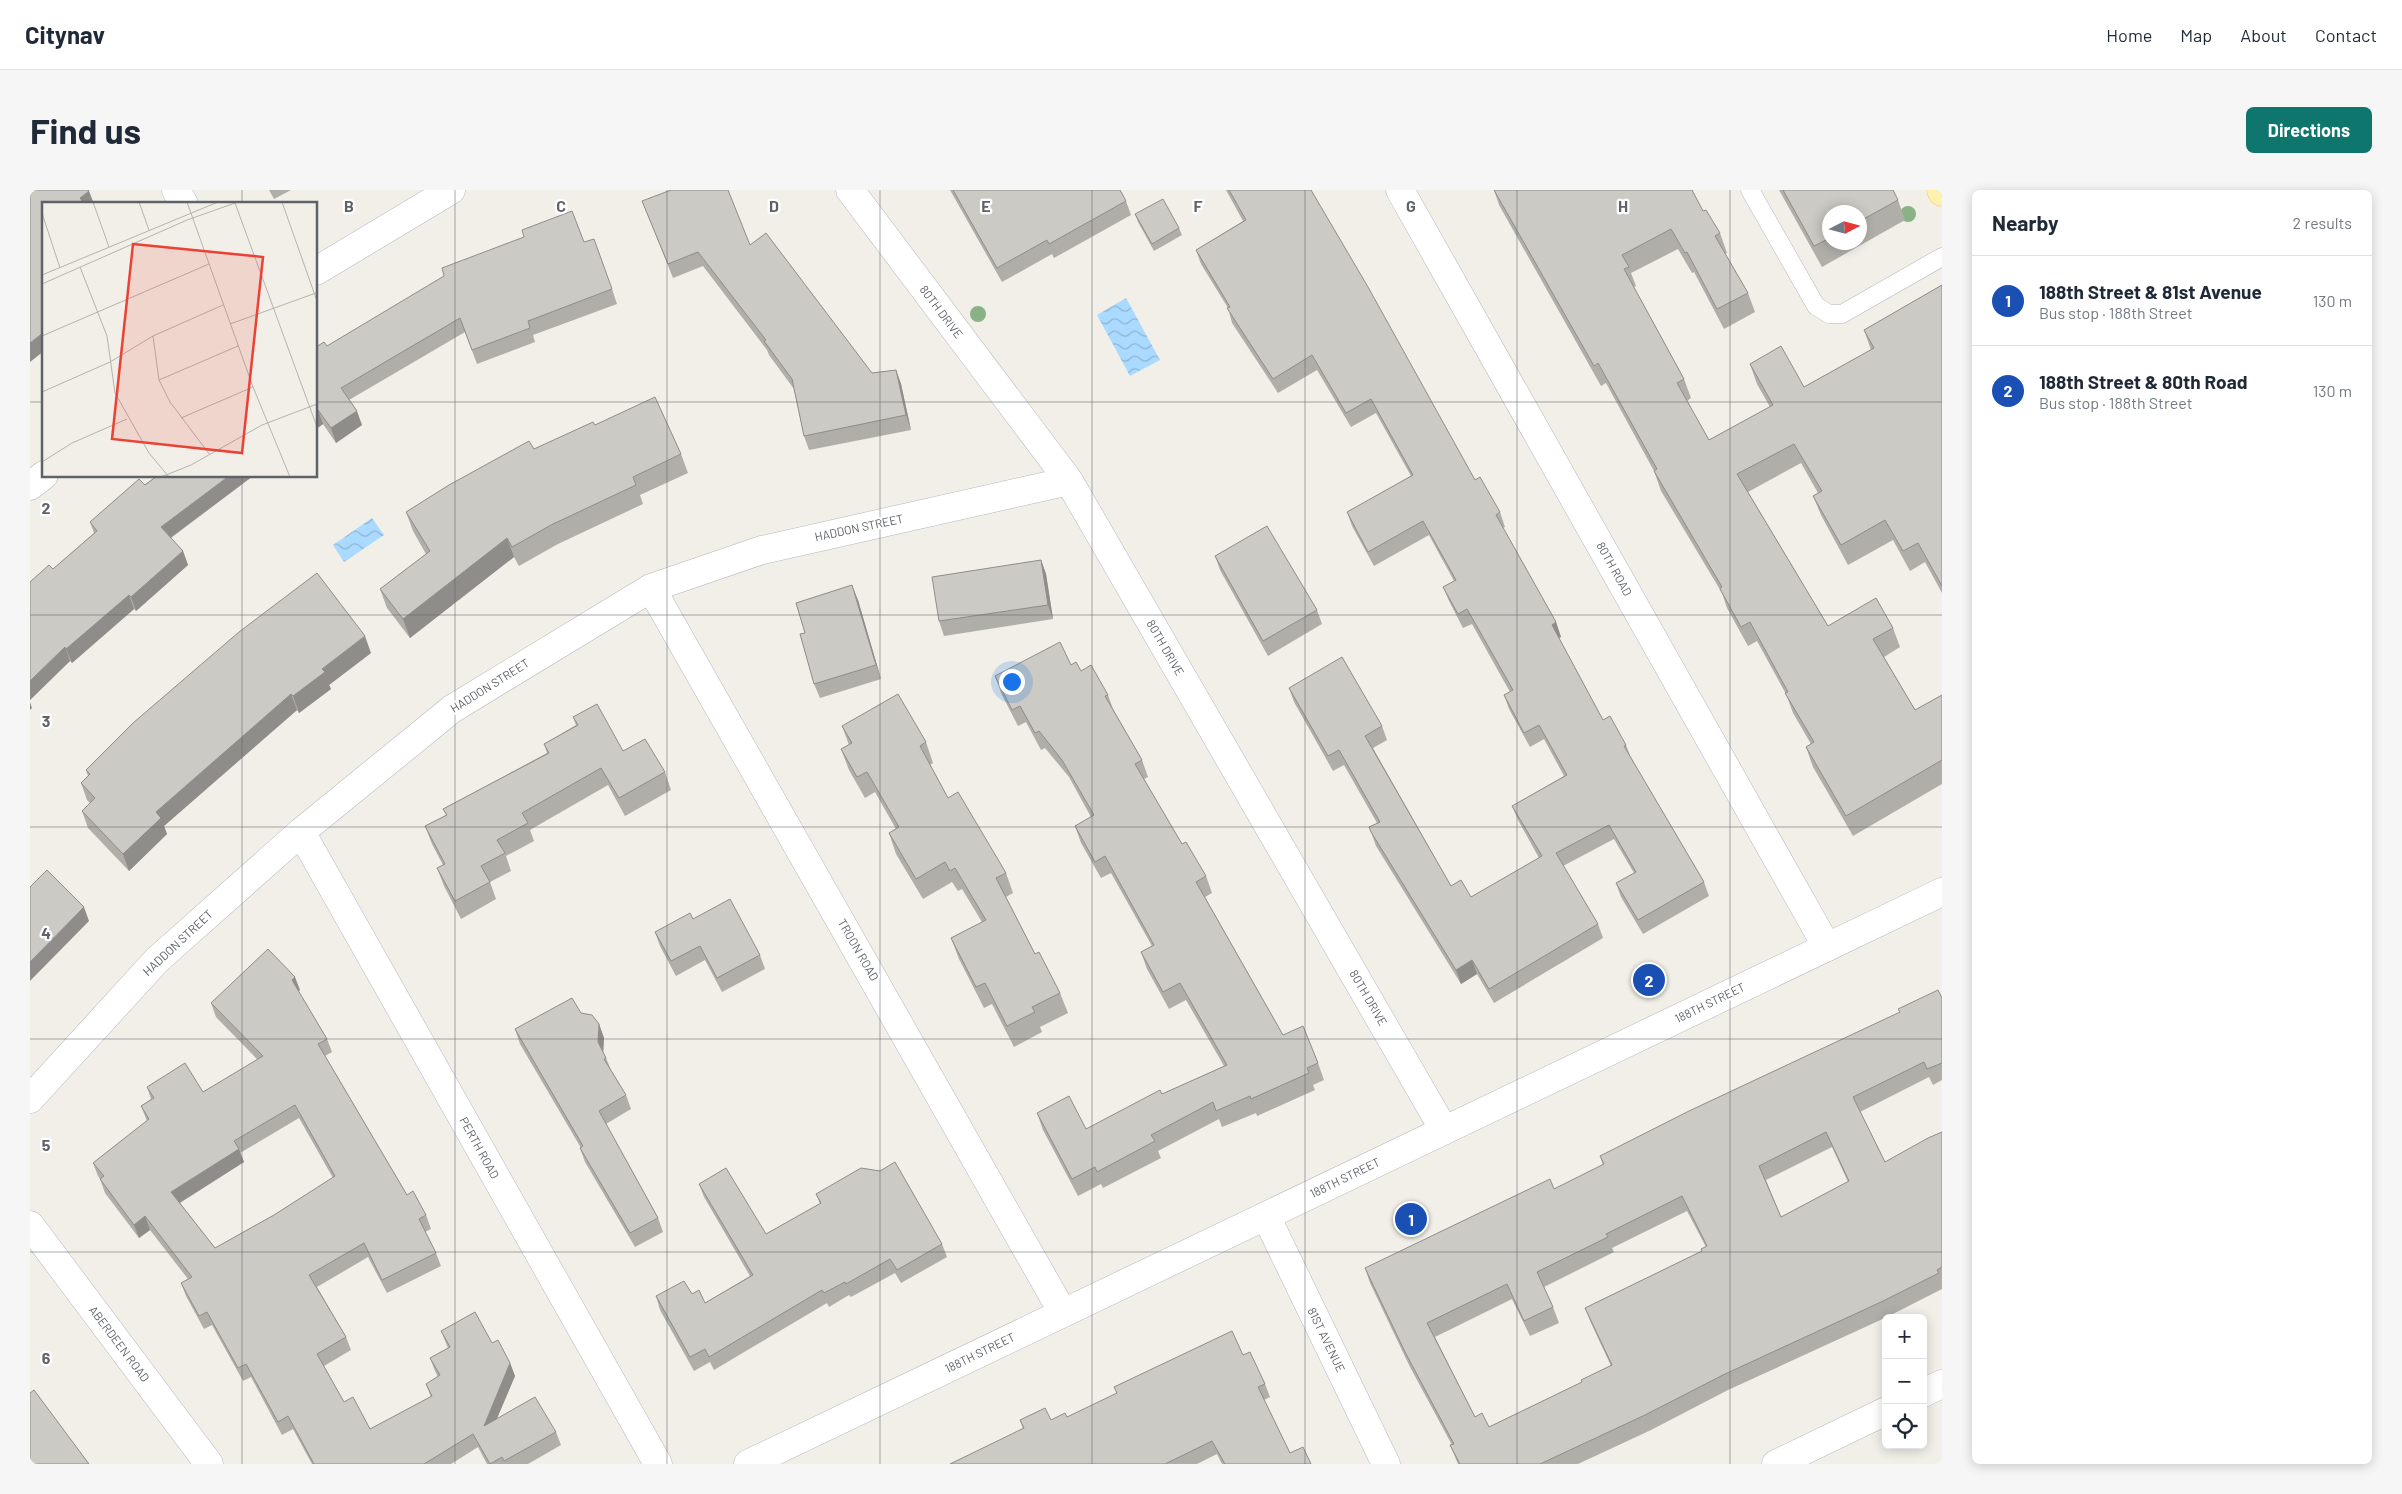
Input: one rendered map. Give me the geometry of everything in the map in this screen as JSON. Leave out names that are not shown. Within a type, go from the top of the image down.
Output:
[{"type":"street","points":[[176,190],[183,202]]},
{"type":"street","points":[[318,270],[451,190]]},
{"type":"street","name":"80TH DRIVE","points":[[850,190],[1068,481],[1444,1130]]},
{"type":"street","name":"80TH ROAD","points":[[1400,190],[1827,947]]},
{"type":"street","points":[[30,486],[42,477]]},
{"type":"street","name":"HADDON STREET","points":[[30,1099],[157,960],[301,832],[452,709],[652,588],[762,550],[1068,481]]},
{"type":"street","name":"TROON ROAD","points":[[652,588],[1063,1313]]},
{"type":"street","name":"PERTH ROAD","points":[[301,832],[658,1464]]},
{"type":"street","name":"188TH STREET","points":[[748,1464],[1942,892]]},
{"type":"street","name":"81ST AVENUE","points":[[1266,1216],[1386,1464]]},
{"type":"street","name":"ABERDEEN ROAD","points":[[30,1225],[209,1464]]},
{"type":"street","points":[[1927,1391],[1942,1384]]},
{"type":"street","points":[[1776,1464],[1882,1413]]},
{"type":"lane","points":[[1750,190],[1816,306],[1829,314],[1842,314],[1942,257]]},
{"type":"water","points":[[1126,298],[1160,360],[1130,376],[1097,315]]},
{"type":"water","points":[[372,518],[384,535],[344,562],[333,545]]},
{"type":"building","points":[[30,190],[88,190],[80,198],[83,202],[42,202],[42,334],[30,343]]},
{"type":"building","points":[[671,190],[728,190],[750,245],[766,233],[872,373],[896,370],[906,415],[804,436],[792,379],[764,341],[766,340],[698,252],[668,264],[642,201]]},
{"type":"building","points":[[953,190],[1120,190],[1126,201],[1049,244],[1047,240],[997,268]]},
{"type":"building","points":[[1229,190],[1311,190],[1368,287],[1475,480],[1480,477],[1500,512],[1496,515],[1556,622],[1552,625],[1603,720],[1610,716],[1626,745],[1624,746],[1704,882],[1638,920],[1616,883],[1636,872],[1609,825],[1556,853],[1598,924],[1489,989],[1472,960],[1456,970],[1371,832],[1369,827],[1380,822],[1339,750],[1328,756],[1289,688],[1342,657],[1382,726],[1365,736],[1451,886],[1461,880],[1471,897],[1542,856],[1512,806],[1567,775],[1539,725],[1524,733],[1504,695],[1513,690],[1467,609],[1458,614],[1443,587],[1456,580],[1423,521],[1368,552],[1347,512],[1413,475],[1371,399],[1346,413],[1312,355],[1273,379],[1227,308],[1230,307],[1196,250],[1246,220]]},
{"type":"building","points":[[1494,190],[1692,190],[1703,211],[1706,210],[1720,233],[1715,236],[1748,293],[1717,309],[1687,252],[1685,253],[1671,229],[1622,255],[1629,267],[1624,269],[1684,379],[1677,383],[1709,440],[1773,405],[1750,364],[1781,346],[1804,387],[1874,348],[1864,330],[1942,285],[1942,586],[1918,543],[1903,551],[1885,520],[1841,545],[1813,496],[1822,491],[1794,444],[1737,474],[1828,626],[1876,598],[1893,628],[1873,639],[1915,710],[1942,695],[1942,760],[1846,816],[1806,747],[1814,742],[1785,693],[1788,692],[1750,622],[1741,627],[1720,589],[1722,587],[1654,471],[1657,469],[1598,363],[1594,366]]},
{"type":"building","points":[[1783,190],[1893,190],[1898,200],[1867,217],[1867,205],[1822,205],[1822,242],[1814,246]]},
{"type":"building","points":[[1163,199],[1179,228],[1152,244],[1135,214]]},
{"type":"building","points":[[572,211],[584,242],[594,239],[612,289],[528,321],[530,328],[472,350],[460,318],[341,388],[357,411],[331,428],[318,410],[318,346],[324,342],[327,346],[444,276],[442,268],[524,237],[522,230]]},
{"type":"building","points":[[655,397],[681,454],[633,477],[636,485],[551,525],[512,547],[507,538],[403,619],[380,589],[430,551],[406,512],[449,485],[529,441],[534,449],[593,422],[595,425]]},
{"type":"building","points":[[154,478],[226,478],[161,527],[183,551],[131,597],[129,595],[66,649],[65,647],[30,681],[30,582],[49,565],[53,569],[97,531],[90,522],[139,479],[145,485]]},
{"type":"building","points":[[1267,526],[1317,610],[1263,641],[1215,556]]},
{"type":"building","points":[[1041,560],[1048,605],[939,621],[932,577]]},
{"type":"building","points":[[317,573],[365,636],[322,669],[325,672],[293,696],[291,694],[156,812],[161,818],[123,854],[82,811],[95,798],[81,783],[90,774],[86,770],[133,723],[239,632]]},
{"type":"building","points":[[852,585],[876,665],[814,684],[800,634],[805,633],[796,603]]},
{"type":"building","points":[[1060,642],[1071,665],[1076,662],[1081,671],[1091,665],[1108,695],[1105,696],[1142,760],[1135,764],[1182,844],[1186,842],[1206,876],[1196,882],[1283,1035],[1303,1026],[1318,1063],[1307,1068],[1309,1073],[1251,1099],[1250,1096],[1216,1111],[1213,1102],[1151,1135],[1155,1141],[1097,1172],[1095,1167],[1072,1179],[1037,1113],[1069,1096],[1086,1129],[1160,1090],[1162,1094],[1227,1065],[1180,983],[1163,992],[1141,952],[1154,945],[1105,856],[1095,862],[1075,826],[1094,815],[1062,760],[1039,731],[1035,733],[1020,706],[1012,710],[995,676]]},
{"type":"building","points":[[898,694],[926,742],[920,746],[948,798],[958,792],[1006,873],[996,878],[1035,954],[1039,952],[1060,993],[1032,1007],[1035,1012],[1007,1026],[985,983],[976,987],[951,938],[986,920],[955,868],[950,871],[945,862],[916,879],[889,833],[899,827],[867,772],[857,777],[841,749],[852,743],[842,726]]},
{"type":"building","points":[[597,704],[623,751],[645,739],[665,772],[619,798],[601,768],[522,813],[528,823],[497,840],[505,853],[481,866],[490,882],[455,901],[437,868],[445,864],[425,826],[447,815],[443,809],[549,753],[544,744],[578,725],[573,717]]},
{"type":"building","points":[[47,870],[84,907],[30,962],[30,887]]},
{"type":"building","points":[[730,899],[760,955],[717,978],[700,946],[671,961],[655,932],[690,913],[693,919]]},
{"type":"building","points":[[268,949],[295,977],[292,980],[327,1039],[318,1044],[407,1195],[413,1191],[426,1215],[419,1219],[436,1253],[382,1280],[364,1243],[309,1275],[346,1337],[317,1354],[344,1402],[353,1397],[370,1429],[432,1396],[426,1384],[440,1375],[430,1358],[450,1347],[441,1331],[475,1312],[492,1343],[498,1340],[510,1363],[484,1426],[535,1397],[556,1432],[504,1461],[502,1457],[490,1464],[473,1434],[424,1464],[314,1464],[288,1416],[278,1422],[246,1364],[238,1368],[207,1312],[199,1316],[181,1283],[192,1277],[145,1216],[134,1225],[100,1179],[104,1176],[93,1163],[149,1119],[141,1106],[154,1098],[147,1087],[185,1063],[203,1092],[263,1056],[211,1003]],"holes":[[[295,1105],[335,1176],[274,1215],[215,1248],[171,1192],[239,1149],[234,1141]]]},
{"type":"building","points":[[1938,990],[1942,998],[1942,1063],[1927,1069],[1924,1062],[1853,1097],[1885,1162],[1942,1132],[1942,1267],[1937,1270],[1939,1273],[1540,1464],[1460,1464],[1450,1445],[1454,1444],[1405,1352],[1365,1268],[1550,1179],[1554,1189],[1604,1164],[1600,1156],[1689,1111],[1900,1012],[1898,1009]],"holes":[[[1826,1132],[1849,1181],[1781,1217],[1759,1166]],[[1682,1196],[1707,1246],[1701,1249],[1702,1251],[1585,1308],[1612,1365],[1581,1380],[1582,1382],[1489,1427],[1482,1413],[1475,1417],[1427,1323],[1507,1284],[1524,1321],[1553,1307],[1537,1272],[1608,1237],[1606,1234]]]},
{"type":"building","points":[[572,998],[581,1013],[592,1015],[599,1024],[598,1042],[606,1058],[604,1059],[626,1095],[599,1111],[658,1218],[630,1233],[580,1148],[583,1146],[515,1029]]},
{"type":"building","points":[[895,1162],[942,1244],[897,1270],[890,1259],[846,1284],[845,1282],[824,1293],[822,1290],[709,1357],[705,1349],[690,1357],[656,1296],[684,1281],[692,1294],[699,1290],[705,1303],[753,1275],[699,1184],[726,1168],[766,1234],[821,1203],[816,1194],[861,1168],[880,1171]]},
{"type":"building","points":[[1232,1331],[1243,1355],[1250,1352],[1265,1384],[1258,1387],[1290,1453],[1303,1447],[1311,1464],[1225,1464],[1212,1441],[1165,1464],[950,1464],[1024,1428],[1020,1420],[1045,1408],[1051,1420],[1065,1413],[1067,1417],[1117,1393],[1114,1387]]},
{"type":"building","points":[[34,1390],[89,1464],[30,1464],[30,1393]]},
{"type":"place","name":"188th Street & 80th Road","points":[[1649,980]]},
{"type":"place","name":"188th Street & 81st Avenue","points":[[1411,1219]]}]
